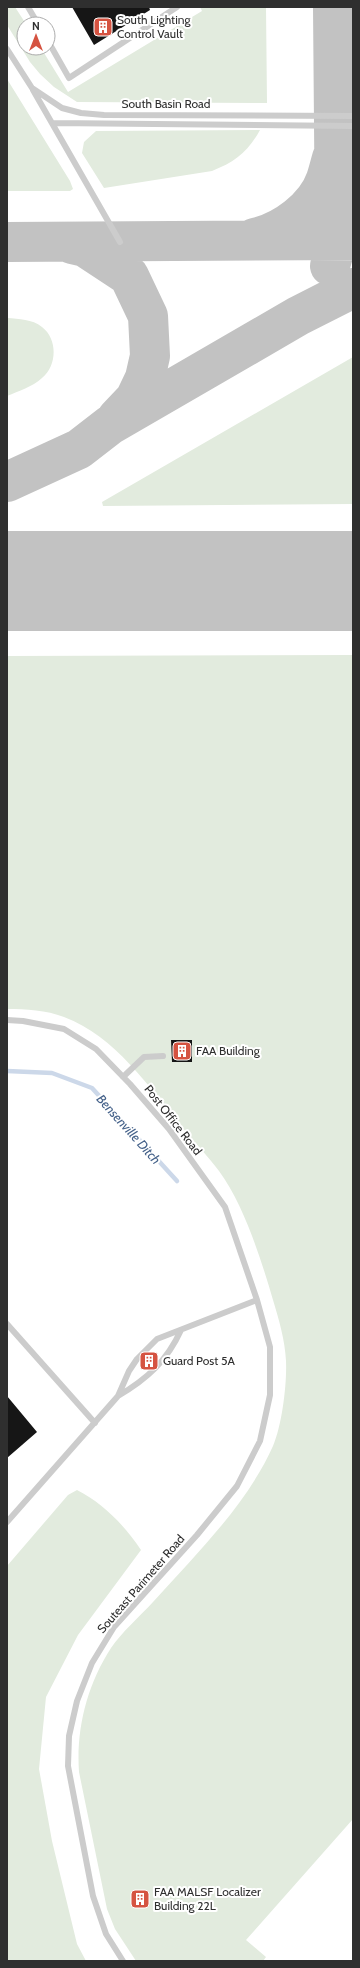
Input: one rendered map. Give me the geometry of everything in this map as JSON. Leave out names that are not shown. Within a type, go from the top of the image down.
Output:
[{"type":"lane","points":[[28,7],[33,16]]},
{"type":"lane","points":[[56,54],[70,78],[177,7]]},
{"type":"lane","name":"South Basin Road","points":[[7,49],[32,88],[62,108],[81,113],[104,115],[353,116]]},
{"type":"lane","points":[[32,88],[120,242]]},
{"type":"lane","points":[[53,123],[353,126]]},
{"type":"lane","name":"Post Office Road","points":[[7,1020],[23,1020],[64,1029],[96,1049],[123,1077],[169,1129],[225,1207],[257,1300]]},
{"type":"lane","points":[[123,1077],[144,1057],[163,1056]]},
{"type":"lane","points":[[7,1522],[118,1396],[129,1371],[137,1359],[158,1338],[257,1300]]},
{"type":"lane","name":"Souteast Parimeter Road","points":[[123,1961],[106,1934],[93,1896],[68,1766],[70,1736],[77,1701],[92,1663],[114,1627],[197,1535],[237,1486],[260,1441],[270,1395],[270,1347],[257,1300]]},
{"type":"lane","points":[[7,1324],[95,1423]]},
{"type":"lane","points":[[118,1396],[141,1382],[161,1362],[172,1349],[181,1330]]},
{"type":"shaded area","points":[[7,7],[15,7],[21,16],[16,16],[16,39],[7,25]]},
{"type":"shaded area","points":[[200,7],[266,7],[267,103],[77,102],[54,87],[30,62],[26,56],[46,56],[68,92],[202,11]]},
{"type":"shaded area","points":[[7,79],[70,181],[73,189],[70,191],[7,191]]},
{"type":"shaded area","points":[[260,130],[246,150],[228,164],[212,171],[104,188],[82,153],[84,142],[96,131]]},
{"type":"shaded area","points":[[7,318],[21,319],[38,324],[51,338],[54,352],[51,367],[42,378],[30,386],[7,396]]},
{"type":"shaded area","points":[[353,357],[353,504],[103,506],[102,502]]},
{"type":"shaded area","points":[[353,655],[353,1819],[246,1940],[266,1957],[263,1961],[136,1961],[115,1929],[107,1909],[79,1772],[79,1740],[81,1724],[95,1677],[115,1642],[186,1566],[219,1528],[235,1509],[262,1468],[273,1446],[279,1427],[286,1381],[285,1353],[277,1315],[251,1233],[236,1200],[215,1165],[130,1064],[100,1037],[83,1026],[64,1017],[36,1010],[7,1009],[7,656]]},
{"type":"shaded area","points":[[77,1490],[96,1501],[113,1516],[128,1532],[141,1550],[78,1635],[46,1697],[39,1769],[52,1841],[77,1944],[86,1961],[7,1961],[7,1566],[68,1495]]},
{"type":"building","name":"South Lighting Control Vault","points":[[72,7],[149,7],[150,10],[94,45]]},
{"type":"building","name":"FAA Building","points":[[171,1040],[192,1040],[192,1062],[172,1062]]},
{"type":"building","name":"Guard Post 5A","points":[[152,1354],[155,1358],[147,1367],[143,1364]]},
{"type":"building","points":[[7,1396],[37,1432],[7,1458]]},
{"type":"building","name":"FAA MALSF Localizer Building 22L","points":[[136,1892],[146,1895],[143,1906],[133,1903]]},
{"type":"waterway","name":"Bensenville Ditch","points":[[7,1071],[52,1073],[92,1088],[177,1181]]},
{"type":"taxiway","points":[[330,266],[335,240],[333,7]]},
{"type":"taxiway","points":[[254,238],[265,235],[287,224],[315,200],[326,179],[332,158]]},
{"type":"taxiway","points":[[7,242],[353,240]]},
{"type":"taxiway","points":[[72,244],[85,247],[129,276],[148,316],[150,356],[145,378],[135,399],[117,418]]},
{"type":"taxiway","points":[[7,482],[79,449],[110,425],[298,316],[353,288]]},
{"type":"runway","points":[[7,581],[353,581]]},
{"type":"place","name":"South Lighting Control Vault","points":[[103,27]]},
{"type":"place","name":"FAA Building","points":[[182,1051]]},
{"type":"place","name":"Guard Post 5A","points":[[149,1361]]},
{"type":"place","name":"FAA MALSF Localizer Building 22L","points":[[140,1899]]}]
